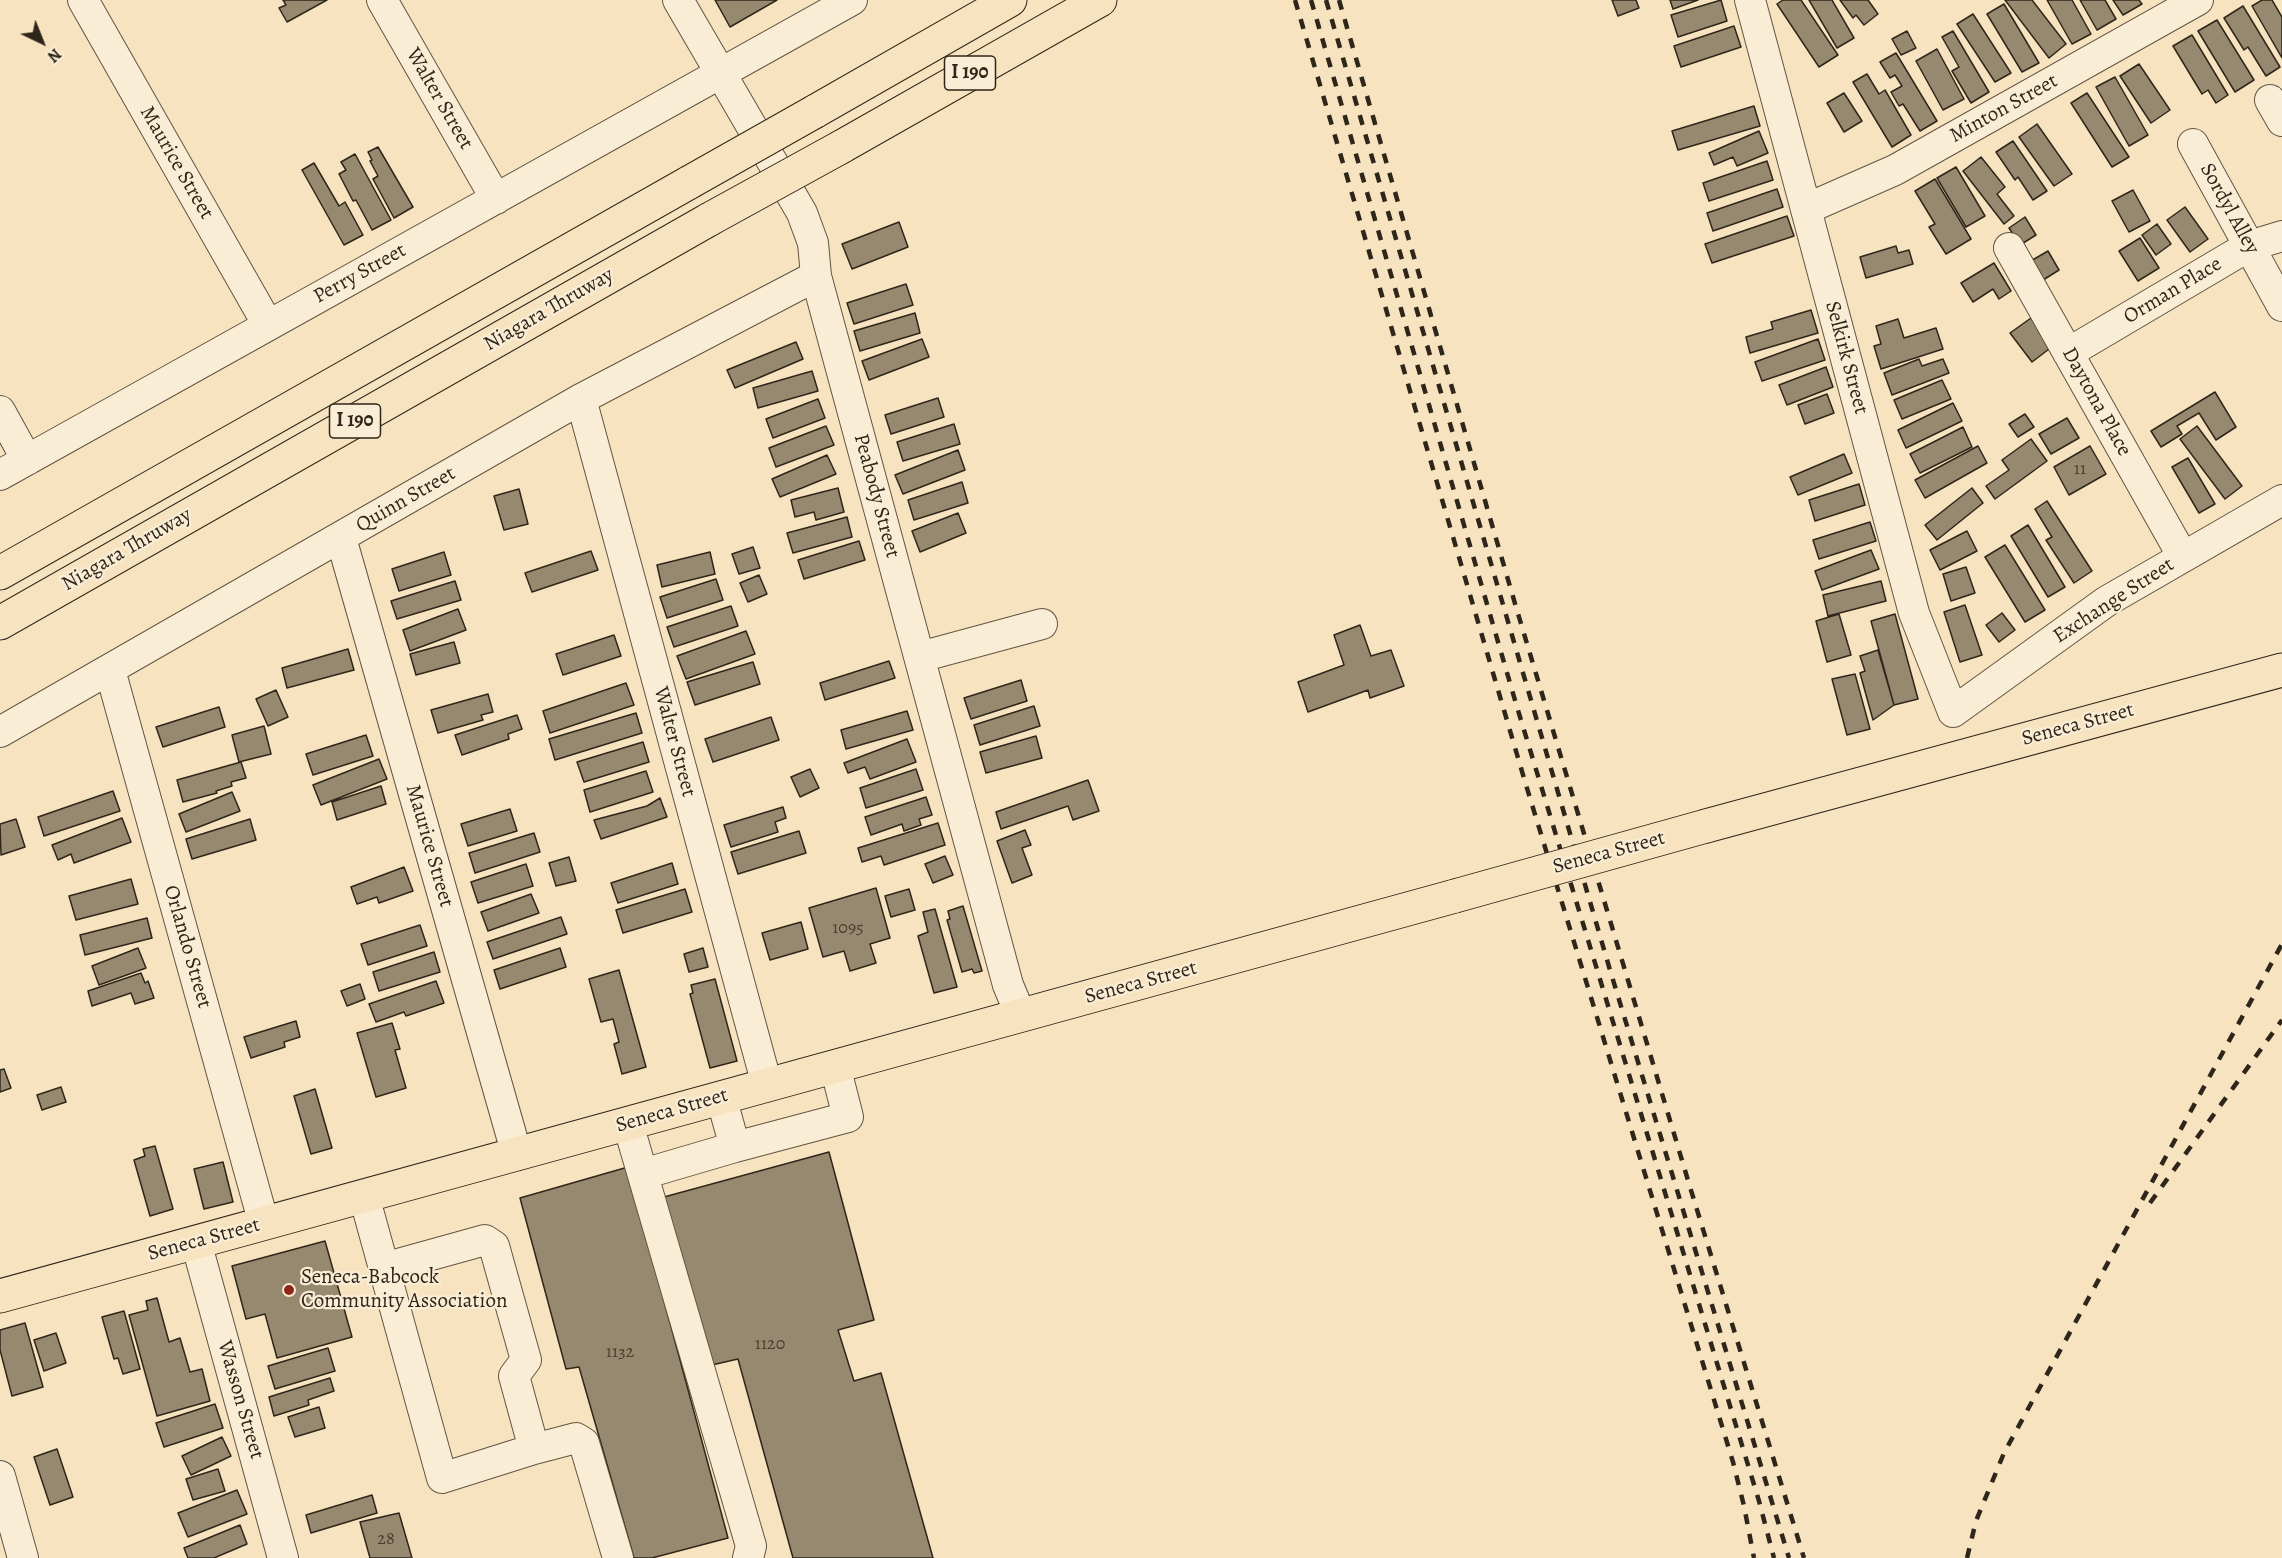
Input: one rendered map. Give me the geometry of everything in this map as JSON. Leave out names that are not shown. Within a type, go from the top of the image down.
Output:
[{"type":"main road","name":"Niagara Thruway","points":[[0,573],[1010,0]]},
{"type":"main road","name":"Niagara Thruway","points":[[0,623],[1100,0]]},
{"type":"main road","name":"Seneca Street","points":[[0,1296],[1706,826],[2282,670]]},
{"type":"street","name":"Maurice Street","points":[[83,0],[268,325]]},
{"type":"street","name":"Walter Street","points":[[382,0],[495,199]]},
{"type":"street","name":"Peabody Street","points":[[678,0],[802,213],[813,243],[816,276],[1008,985],[1021,1016]]},
{"type":"street","name":"Perry Street","points":[[0,475],[852,0]]},
{"type":"street","name":"Selkirk Street","points":[[1750,0],[1914,613],[1953,712]]},
{"type":"street","name":"Minton Street","points":[[1806,209],[1895,170],[2198,0]]},
{"type":"street","name":"Sordyl Alley","points":[[2193,144],[2282,306]]},
{"type":"street","name":"Orman Place","points":[[2068,353],[2249,246],[2282,236]]},
{"type":"street","name":"Daytona Place","points":[[2009,248],[2182,557]]},
{"type":"street","name":"Quinn Street","points":[[0,732],[581,399],[816,276]]},
{"type":"street","name":"Walter Street","points":[[581,399],[767,1084]]},
{"type":"street","points":[[0,411],[27,460]]},
{"type":"street","name":"Exchange Street","points":[[1953,712],[2107,601],[2282,500]]},
{"type":"street","name":"Maurice Street","points":[[341,538],[517,1155]]},
{"type":"street","points":[[920,657],[1042,624]]},
{"type":"street","name":"Orlando Street","points":[[110,670],[264,1224]]},
{"type":"street","points":[[643,1174],[848,1116],[835,1066]]},
{"type":"street","points":[[721,1097],[735,1147]]},
{"type":"street","points":[[628,1124],[750,1546],[748,1558]]},
{"type":"street","points":[[364,1196],[442,1478],[576,1438],[584,1443],[618,1558]]},
{"type":"street","points":[[384,1269],[485,1240],[494,1246],[526,1360],[514,1376],[534,1449]]},
{"type":"street","name":"Wasson Street","points":[[196,1242],[284,1558]]},
{"type":"street","points":[[0,1476],[22,1558]]},
{"type":"building","points":[[283,0],[327,0],[287,22],[279,8],[286,5]]},
{"type":"building","points":[[715,0],[777,0],[730,27]]},
{"type":"building","points":[[1612,0],[1636,0],[1639,8],[1618,16]]},
{"type":"building","points":[[1670,0],[1698,0],[1673,9]]},
{"type":"building","points":[[1721,0],[1727,21],[1678,37],[1671,15]]},
{"type":"building","points":[[1783,0],[1801,0],[1838,55],[1819,67],[1777,4]]},
{"type":"building","points":[[1809,0],[1832,0],[1854,38],[1837,48]]},
{"type":"building","points":[[1840,0],[1868,0],[1878,14],[1864,25],[1856,15],[1853,18]]},
{"type":"building","points":[[2005,0],[2032,0],[2066,44],[2049,58]]},
{"type":"building","points":[[2047,0],[2072,0],[2091,34],[2072,44]]},
{"type":"building","points":[[2080,0],[2105,0],[2116,19],[2097,30]]},
{"type":"building","points":[[2113,0],[2139,0],[2142,4],[2123,15]]},
{"type":"building","points":[[2262,0],[2272,0],[2282,17],[2282,58],[2252,6]]},
{"type":"building","points":[[2004,4],[2039,63],[2022,72],[1987,14]]},
{"type":"building","points":[[2243,6],[2280,67],[2266,76],[2248,47],[2244,50],[2224,18]]},
{"type":"building","points":[[1973,14],[2011,73],[1995,82],[1957,24]]},
{"type":"building","points":[[2217,20],[2254,80],[2235,92],[2198,31]]},
{"type":"building","points":[[1734,26],[1741,47],[1681,67],[1674,46]]},
{"type":"building","points":[[1907,31],[1916,48],[1901,55],[1892,39]]},
{"type":"building","points":[[1953,31],[1989,92],[1971,103],[1952,71],[1959,67],[1942,37]]},
{"type":"building","points":[[2192,35],[2228,95],[2216,103],[2208,90],[2202,94],[2173,46]]},
{"type":"building","points":[[1937,49],[1964,99],[1943,110],[1916,61]]},
{"type":"building","points":[[1896,53],[1937,121],[1920,131],[1903,104],[1899,106],[1891,92],[1902,86],[1895,75],[1890,78],[1880,62]]},
{"type":"building","points":[[2139,64],[2170,110],[2151,123],[2120,76]]},
{"type":"building","points":[[1867,74],[1879,94],[1885,90],[1911,135],[1892,147],[1853,82]]},
{"type":"building","points":[[2115,77],[2148,135],[2129,146],[2096,87]]},
{"type":"building","points":[[1844,93],[1862,121],[1844,132],[1827,103]]},
{"type":"building","points":[[2087,93],[2129,157],[2112,167],[2071,103]]},
{"type":"building","points":[[1754,106],[1760,126],[1678,150],[1672,131]]},
{"type":"building","points":[[2037,124],[2072,174],[2054,186],[2019,137]]},
{"type":"building","points":[[1759,131],[1768,153],[1737,166],[1733,157],[1714,165],[1709,153]]},
{"type":"building","points":[[2013,141],[2047,191],[2033,200],[2018,177],[2015,180],[1996,152]]},
{"type":"building","points":[[378,147],[413,207],[394,218],[373,179],[378,176],[368,152]]},
{"type":"building","points":[[355,154],[391,220],[372,230],[339,174],[346,170],[341,162]]},
{"type":"building","points":[[1981,157],[2005,187],[1997,194],[2014,216],[2004,224],[1963,171]]},
{"type":"building","points":[[1767,161],[1773,180],[1709,201],[1703,183]]},
{"type":"building","points":[[314,163],[339,206],[345,202],[363,235],[344,245],[302,170]]},
{"type":"building","points":[[1956,167],[1985,216],[1966,227],[1937,178]]},
{"type":"building","points":[[1935,179],[1971,239],[1946,254],[1929,227],[1935,224],[1915,191]]},
{"type":"building","points":[[1777,189],[1783,207],[1713,231],[1707,213]]},
{"type":"building","points":[[2133,190],[2150,221],[2129,232],[2112,201]]},
{"type":"building","points":[[2185,207],[2208,239],[2190,252],[2167,220]]},
{"type":"building","points":[[1787,216],[1794,236],[1712,263],[1705,244]]},
{"type":"building","points":[[2025,217],[2036,235],[2020,245],[2009,228]]},
{"type":"building","points":[[899,222],[908,247],[852,269],[842,244]]},
{"type":"building","points":[[2157,224],[2171,244],[2156,255],[2142,235]]},
{"type":"building","points":[[2140,238],[2159,268],[2138,281],[2119,251]]},
{"type":"building","points":[[1896,246],[1898,253],[1909,250],[1913,264],[1866,278],[1860,257]]},
{"type":"building","points":[[2048,251],[2059,270],[2040,282],[2029,262]]},
{"type":"building","points":[[1994,263],[2011,291],[1999,299],[1993,289],[1973,302],[1961,283]]},
{"type":"building","points":[[906,284],[913,305],[854,324],[847,303]]},
{"type":"building","points":[[1811,310],[1818,333],[1750,353],[1746,337],[1773,329],[1771,322]]},
{"type":"building","points":[[915,313],[920,333],[860,351],[854,331]]},
{"type":"building","points":[[2031,318],[2053,346],[2032,362],[2010,333]]},
{"type":"building","points":[[1898,319],[1904,338],[1936,328],[1943,349],[1881,369],[1874,346],[1881,344],[1876,326]]},
{"type":"building","points":[[922,339],[929,357],[869,380],[862,361]]},
{"type":"building","points":[[1818,339],[1825,360],[1762,381],[1755,362]]},
{"type":"building","points":[[796,342],[803,359],[735,388],[727,370]]},
{"type":"building","points":[[1919,359],[1922,366],[1943,359],[1949,373],[1892,395],[1884,373]]},
{"type":"building","points":[[1826,367],[1833,387],[1787,405],[1779,385]]},
{"type":"building","points":[[812,371],[818,391],[758,408],[753,388]]},
{"type":"building","points":[[1942,380],[1951,399],[1902,419],[1894,400]]},
{"type":"building","points":[[2215,392],[2236,427],[2216,440],[2199,413],[2177,426],[2182,434],[2161,447],[2151,431]]},
{"type":"building","points":[[1827,394],[1834,413],[1805,424],[1798,405]]},
{"type":"building","points":[[938,398],[944,417],[891,434],[885,415]]},
{"type":"building","points":[[818,399],[825,418],[773,438],[766,419]]},
{"type":"building","points":[[1953,403],[1962,421],[1906,448],[1898,430]]},
{"type":"building","points":[[2025,414],[2034,427],[2018,437],[2009,424]]},
{"type":"building","points":[[2067,418],[2079,438],[2051,454],[2039,434]]},
{"type":"building","points":[[954,424],[960,444],[903,461],[897,442]]},
{"type":"building","points":[[826,426],[834,445],[776,467],[769,448]]},
{"type":"building","points":[[2197,426],[2242,486],[2225,499],[2180,439]]},
{"type":"building","points":[[1963,427],[1972,447],[1920,473],[1910,454]]},
{"type":"building","points":[[2031,439],[2047,461],[1995,499],[1986,486],[2009,470],[2002,460]]},
{"type":"building","points":[[1978,446],[1987,463],[1925,498],[1915,480]]},
{"type":"building","points":[[2090,446],[2106,474],[2069,495],[2054,467]]},
{"type":"building","points":[[958,450],[965,470],[903,494],[895,475]]},
{"type":"building","points":[[1844,454],[1852,473],[1798,495],[1790,477]]},
{"type":"building","points":[[827,455],[836,474],[780,497],[772,479]]},
{"type":"building","points":[[2188,458],[2215,504],[2199,513],[2172,467]]},
{"type":"building","points":[[962,482],[968,503],[914,520],[908,500]]},
{"type":"building","points":[[1859,484],[1865,505],[1815,521],[1809,500]]},
{"type":"building","points":[[838,488],[844,512],[816,520],[814,512],[795,517],[791,500]]},
{"type":"building","points":[[1972,488],[1983,503],[1937,540],[1925,525]]},
{"type":"building","points":[[519,489],[528,524],[504,530],[494,496]]},
{"type":"building","points":[[2047,501],[2092,571],[2074,583],[2046,540],[2052,537],[2035,509]]},
{"type":"building","points":[[958,513],[966,533],[920,552],[912,531]]},
{"type":"building","points":[[847,517],[852,537],[793,553],[787,533]]},
{"type":"building","points":[[1870,522],[1876,541],[1819,559],[1813,540]]},
{"type":"building","points":[[2028,525],[2065,587],[2048,597],[2011,536]]},
{"type":"building","points":[[1967,531],[1977,551],[1940,570],[1930,550]]},
{"type":"building","points":[[859,541],[865,560],[804,579],[798,560]]},
{"type":"building","points":[[2005,545],[2045,610],[2025,622],[1985,557]]},
{"type":"building","points":[[753,547],[760,568],[739,574],[732,554]]},
{"type":"building","points":[[1871,550],[1879,569],[1822,590],[1815,571]]},
{"type":"building","points":[[591,551],[598,570],[532,592],[525,573]]},
{"type":"building","points":[[444,552],[451,575],[399,591],[392,569]]},
{"type":"building","points":[[710,552],[715,574],[662,587],[657,565]]},
{"type":"building","points":[[1966,567],[1975,593],[1951,601],[1943,574]]},
{"type":"building","points":[[759,575],[767,594],[748,602],[740,583]]},
{"type":"building","points":[[716,579],[723,600],[667,618],[660,597]]},
{"type":"building","points":[[455,581],[461,600],[397,619],[391,601]]},
{"type":"building","points":[[1881,581],[1886,601],[1828,616],[1823,595]]},
{"type":"building","points":[[1965,605],[1982,655],[1960,662],[1944,612]]},
{"type":"building","points":[[731,606],[738,626],[674,647],[667,627]]},
{"type":"building","points":[[458,609],[466,630],[410,651],[403,630]]},
{"type":"building","points":[[2002,613],[2015,630],[1999,642],[1986,625]]},
{"type":"building","points":[[1839,614],[1851,655],[1827,662],[1816,621]]},
{"type":"building","points":[[1895,614],[1918,699],[1894,705],[1871,621]]},
{"type":"building","points":[[1360,625],[1371,656],[1391,650],[1404,686],[1370,698],[1368,690],[1308,712],[1298,682],[1344,665],[1334,635]]},
{"type":"building","points":[[746,631],[755,654],[686,679],[677,656]]},
{"type":"building","points":[[614,635],[621,656],[563,675],[556,654]]},
{"type":"building","points":[[454,642],[460,663],[416,675],[410,654]]},
{"type":"building","points":[[348,649],[354,670],[287,688],[282,668]]},
{"type":"building","points":[[1878,650],[1894,705],[1873,720],[1860,673],[1865,671],[1860,656]]},
{"type":"building","points":[[889,661],[895,678],[825,700],[820,683]]},
{"type":"building","points":[[753,662],[760,684],[695,705],[687,682]]},
{"type":"building","points":[[1855,674],[1870,729],[1847,735],[1832,679]]},
{"type":"building","points":[[1021,680],[1027,701],[971,719],[964,698]]},
{"type":"building","points":[[626,683],[634,705],[550,733],[543,711]]},
{"type":"building","points":[[276,690],[288,717],[268,726],[256,699]]},
{"type":"building","points":[[488,694],[493,712],[481,715],[483,720],[438,733],[431,710]]},
{"type":"building","points":[[1034,706],[1040,726],[980,745],[974,725]]},
{"type":"building","points":[[219,707],[225,727],[163,747],[156,727]]},
{"type":"building","points":[[907,711],[913,730],[846,749],[841,730]]},
{"type":"building","points":[[636,713],[642,733],[555,760],[549,739]]},
{"type":"building","points":[[517,715],[522,729],[508,734],[509,739],[462,755],[455,735]]},
{"type":"building","points":[[771,717],[779,740],[713,762],[705,739]]},
{"type":"building","points":[[264,726],[271,754],[239,762],[232,735]]},
{"type":"building","points":[[366,735],[373,756],[313,775],[306,754]]},
{"type":"building","points":[[1036,736],[1042,758],[986,773],[980,752]]},
{"type":"building","points":[[907,739],[916,762],[870,779],[865,767],[848,773],[844,763]]},
{"type":"building","points":[[643,742],[649,762],[584,782],[577,762]]},
{"type":"building","points":[[379,759],[387,779],[321,805],[313,785]]},
{"type":"building","points":[[241,762],[246,778],[231,782],[232,786],[216,791],[217,793],[183,802],[177,780]]},
{"type":"building","points":[[810,769],[819,788],[800,797],[791,777]]},
{"type":"building","points":[[916,769],[923,790],[866,808],[860,788]]},
{"type":"building","points":[[646,771],[653,792],[590,812],[584,790]]},
{"type":"building","points":[[1088,780],[1099,811],[1073,820],[1068,806],[1001,829],[996,812]]},
{"type":"building","points":[[381,786],[386,804],[337,820],[332,802]]},
{"type":"building","points":[[113,791],[120,811],[44,836],[38,817]]},
{"type":"building","points":[[232,792],[240,811],[186,832],[179,814]]},
{"type":"building","points":[[926,797],[932,815],[919,819],[921,825],[904,831],[902,824],[871,835],[865,817]]},
{"type":"building","points":[[660,798],[667,817],[601,839],[594,820],[647,806]]},
{"type":"building","points":[[783,807],[786,818],[775,822],[778,832],[731,847],[724,825]]},
{"type":"building","points":[[510,809],[517,831],[468,846],[461,824]]},
{"type":"building","points":[[122,818],[131,842],[74,863],[71,854],[58,860],[52,845]]},
{"type":"building","points":[[16,819],[25,847],[1,855],[0,824]]},
{"type":"building","points":[[250,819],[256,840],[192,859],[186,839]]},
{"type":"building","points":[[938,823],[945,845],[884,865],[881,856],[862,862],[858,848]]},
{"type":"building","points":[[1025,830],[1031,845],[1022,848],[1032,875],[1012,883],[997,841]]},
{"type":"building","points":[[799,831],[806,853],[738,874],[731,852]]},
{"type":"building","points":[[534,833],[540,852],[475,873],[469,853]]},
{"type":"building","points":[[945,856],[953,875],[933,883],[925,864]]},
{"type":"building","points":[[569,857],[576,881],[556,886],[549,863]]},
{"type":"building","points":[[672,863],[678,884],[618,903],[611,883]]},
{"type":"building","points":[[526,864],[533,886],[478,903],[471,882]]},
{"type":"building","points":[[404,867],[413,891],[379,903],[377,897],[357,904],[351,887]]},
{"type":"building","points":[[131,879],[138,904],[76,920],[69,896]]},
{"type":"building","points":[[876,888],[890,938],[870,944],[876,963],[850,971],[844,951],[823,957],[809,908]]},
{"type":"building","points":[[685,889],[692,912],[623,933],[616,910]]},
{"type":"building","points":[[909,889],[915,910],[891,917],[885,896]]},
{"type":"building","points":[[531,894],[539,913],[488,931],[481,912]]},
{"type":"building","points":[[963,906],[982,971],[974,973],[972,969],[962,972],[947,920],[950,919],[948,911]]},
{"type":"building","points":[[935,909],[957,987],[934,993],[918,936],[928,932],[923,912]]},
{"type":"building","points":[[561,917],[567,934],[493,959],[487,942]]},
{"type":"building","points":[[147,918],[152,938],[85,955],[80,935]]},
{"type":"building","points":[[801,922],[808,949],[770,960],[762,933]]},
{"type":"building","points":[[420,925],[427,946],[368,965],[361,944]]},
{"type":"building","points":[[138,948],[146,968],[99,985],[92,966]]},
{"type":"building","points":[[560,948],[566,967],[500,989],[494,970]]},
{"type":"building","points":[[703,948],[708,967],[689,972],[684,954]]},
{"type":"building","points":[[434,952],[440,972],[379,991],[373,972]]},
{"type":"building","points":[[619,970],[646,1067],[622,1074],[614,1044],[619,1042],[613,1019],[601,1022],[589,979]]},
{"type":"building","points":[[141,973],[145,983],[148,981],[154,998],[135,1004],[131,993],[92,1006],[88,991]]},
{"type":"building","points":[[715,979],[737,1061],[710,1068],[690,994],[693,993],[691,985]]},
{"type":"building","points":[[436,981],[444,1003],[406,1016],[404,1012],[376,1022],[369,1004]]},
{"type":"building","points":[[360,984],[365,999],[347,1006],[341,991]]},
{"type":"building","points":[[296,1021],[300,1037],[284,1042],[285,1047],[251,1058],[244,1037]]},
{"type":"building","points":[[392,1023],[400,1049],[395,1050],[406,1088],[376,1097],[357,1033]]},
{"type":"building","points":[[4,1069],[11,1088],[0,1092],[0,1070]]},
{"type":"building","points":[[61,1087],[66,1102],[42,1110],[37,1095]]},
{"type":"building","points":[[315,1089],[332,1148],[311,1154],[294,1096]]},
{"type":"building","points":[[155,1146],[173,1209],[150,1216],[134,1160],[145,1156],[143,1149]]},
{"type":"building","points":[[829,1152],[874,1320],[838,1330],[854,1381],[881,1373],[933,1558],[793,1558],[738,1359],[703,1367],[653,1200]]},
{"type":"building","points":[[223,1162],[233,1202],[204,1209],[194,1169]]},
{"type":"building","points":[[628,1167],[728,1538],[652,1558],[634,1558],[579,1367],[566,1369],[520,1198]]},
{"type":"building","name":"Seneca-Babcock Community Association","points":[[325,1241],[352,1337],[277,1358],[265,1314],[246,1319],[232,1266]]},
{"type":"building","points":[[157,1298],[169,1342],[180,1338],[190,1372],[202,1369],[210,1401],[157,1416],[129,1315],[148,1310],[146,1301]]},
{"type":"building","points":[[124,1311],[140,1369],[123,1374],[118,1358],[114,1359],[102,1317]]},
{"type":"building","points":[[25,1323],[43,1387],[12,1396],[0,1350],[0,1330]]},
{"type":"building","points":[[56,1333],[66,1363],[44,1371],[34,1340]]},
{"type":"building","points":[[328,1348],[335,1371],[275,1389],[268,1366]]},
{"type":"building","points":[[330,1378],[334,1391],[308,1400],[309,1405],[274,1416],[269,1397]]},
{"type":"building","points":[[215,1404],[223,1428],[164,1447],[156,1423]]},
{"type":"building","points":[[319,1407],[325,1428],[295,1437],[288,1417]]},
{"type":"building","points":[[222,1437],[231,1456],[191,1475],[182,1456]]},
{"type":"building","points":[[57,1449],[73,1497],[50,1505],[34,1457]]},
{"type":"building","points":[[218,1469],[225,1491],[193,1500],[186,1479]]},
{"type":"building","points":[[237,1490],[247,1514],[188,1537],[178,1513]]},
{"type":"building","points":[[372,1495],[377,1513],[311,1533],[306,1515]]},
{"type":"building","points":[[399,1513],[412,1558],[370,1558],[360,1522]]},
{"type":"building","points":[[240,1525],[247,1544],[214,1558],[188,1558],[184,1548]]},
{"type":"railway","points":[[1295,0],[1526,785],[1733,1462],[1754,1558]]},
{"type":"railway","points":[[1311,0],[1517,707],[1759,1501],[1774,1558]]},
{"type":"railway","points":[[1326,0],[1610,970],[1789,1558]]},
{"type":"railway","points":[[1339,0],[1516,607],[1804,1558]]},
{"type":"railway","points":[[1967,1558],[1976,1521],[2004,1453],[2282,944]]},
{"type":"railway","points":[[2150,1203],[2282,1020]]},
{"type":"place","name":"Seneca-Babcock Community Association","points":[[289,1290]]}]
